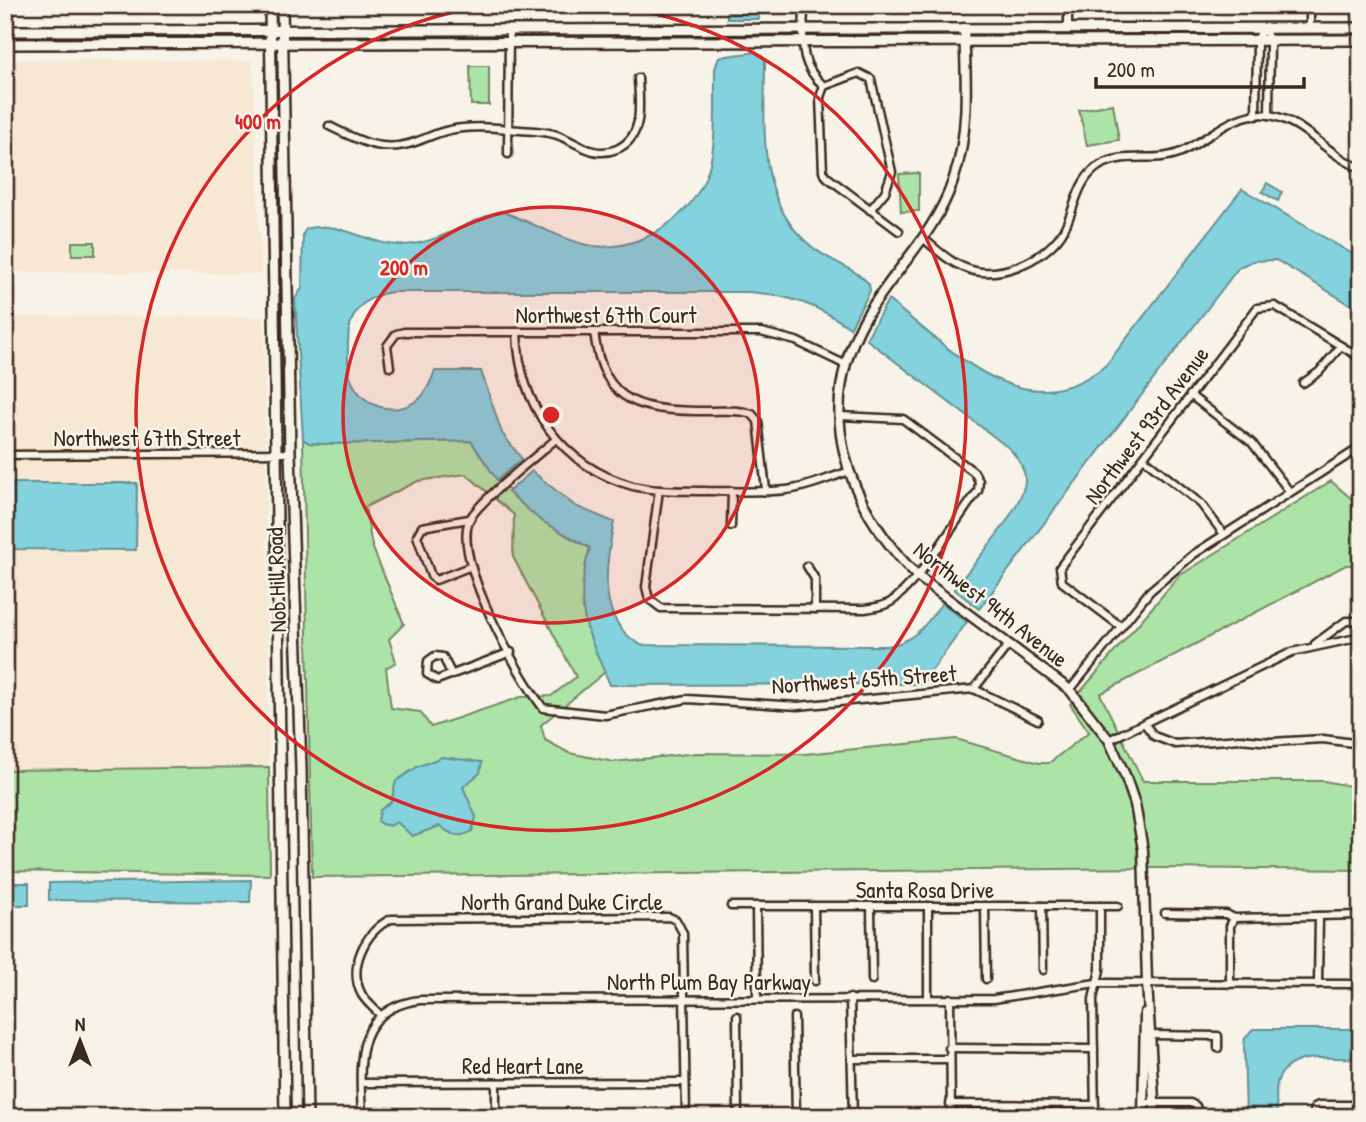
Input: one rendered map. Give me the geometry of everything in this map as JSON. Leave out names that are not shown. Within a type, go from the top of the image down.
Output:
[{"type":"main road","name":"Nob Hill Road","points":[[270,5],[285,1117]]},
{"type":"main road","name":"Nob Hill Road","points":[[282,5],[307,1117]]},
{"type":"main road","points":[[5,31],[1361,28]]},
{"type":"main road","points":[[5,44],[1361,40]]},
{"type":"street","points":[[804,5],[806,68],[824,86]]},
{"type":"street","points":[[1068,5],[1068,28]]},
{"type":"street","points":[[1310,5],[1310,28]]},
{"type":"street","name":"Northwest 94th Avenue","points":[[964,28],[965,114],[961,151],[942,208],[924,239],[868,314],[846,365],[840,416],[848,471],[868,517],[916,575],[1070,690],[1109,740],[1125,775],[1141,830],[1155,1117]]},
{"type":"street","points":[[1256,116],[1257,40],[1263,28]]},
{"type":"street","points":[[1263,28],[1270,40],[1269,115]]},
{"type":"street","points":[[508,154],[509,30]]},
{"type":"street","points":[[870,210],[885,192],[892,172],[872,79],[859,73],[824,86],[820,97],[824,172],[870,210],[899,231]]},
{"type":"street","points":[[329,127],[362,142],[389,148],[457,129],[508,129],[558,135],[585,150],[616,150],[628,142],[635,132],[639,107],[638,78]]},
{"type":"street","points":[[924,239],[965,268],[981,271],[1017,266],[1036,258],[1062,233],[1079,189],[1096,169],[1124,158],[1170,156],[1229,123],[1256,116],[1269,115],[1295,125],[1328,150],[1361,168]]},
{"type":"street","name":"Northwest 93rd Avenue","points":[[1119,625],[1062,582],[1060,567],[1257,308],[1266,304],[1275,306],[1341,346]]},
{"type":"street","points":[[517,332],[521,376],[541,419],[556,439],[589,467],[609,478],[659,490],[732,491],[802,486],[848,471]]},
{"type":"street","name":"Northwest 67th Court","points":[[390,368],[387,346],[396,334],[517,332],[761,332],[796,341],[846,365]]},
{"type":"street","points":[[594,332],[596,351],[607,378],[633,402],[653,410],[752,414],[758,421],[766,490]]},
{"type":"street","points":[[1303,383],[1319,372],[1341,346],[1361,358]]},
{"type":"street","points":[[1190,395],[1252,443],[1290,492]]},
{"type":"street","points":[[659,490],[646,573],[646,587],[653,604],[662,608],[815,609],[883,606],[896,598],[916,575],[978,491],[979,481],[974,471],[903,419],[840,416]]},
{"type":"street","points":[[469,567],[436,580],[431,576],[418,531],[469,519],[556,439]]},
{"type":"street","points":[[1070,690],[1119,625],[1150,591],[1223,533],[1360,448]]},
{"type":"street","name":"Northwest 67th Street","points":[[5,455],[290,453]]},
{"type":"street","points":[[1143,458],[1201,504],[1223,533]]},
{"type":"street","points":[[731,526],[732,491]]},
{"type":"street","points":[[452,675],[443,657],[435,656],[428,661],[426,669],[432,679],[452,675],[511,652],[488,612],[469,567],[466,543],[469,519]]},
{"type":"street","points":[[807,566],[815,579],[815,609]]},
{"type":"street","points":[[1313,646],[1346,621],[1361,621]]},
{"type":"street","points":[[1109,740],[1292,652],[1361,637]]},
{"type":"street","points":[[974,689],[1009,644]]},
{"type":"street","name":"Northwest 65th Street","points":[[511,652],[543,708],[590,715],[620,713],[687,699],[799,706],[974,689],[1038,720]]},
{"type":"street","points":[[1144,723],[1154,736],[1175,744],[1240,738],[1271,742],[1323,738],[1361,744]]},
{"type":"street","name":"Santa Rosa Drive","points":[[731,906],[1118,906]]},
{"type":"street","points":[[756,906],[757,998]]},
{"type":"street","points":[[814,906],[815,981]]},
{"type":"street","points":[[871,906],[873,980]]},
{"type":"street","points":[[928,906],[928,998]]},
{"type":"street","points":[[985,906],[986,979]]},
{"type":"street","points":[[1042,906],[1043,970]]},
{"type":"street","points":[[1095,1117],[1094,1049],[1096,983],[1100,970],[1100,906]]},
{"type":"street","points":[[1165,913],[1226,914],[1234,918],[1361,915]]},
{"type":"street","points":[[1318,984],[1319,916]]},
{"type":"street","name":"North Grand Duke Circle","points":[[381,1016],[360,988],[358,959],[371,932],[383,922],[398,918],[677,920],[683,933],[686,1117]]},
{"type":"street","points":[[1230,984],[1230,926],[1234,918]]},
{"type":"street","name":"Northwest 94th Avenue","points":[[1143,1117],[1147,982]]},
{"type":"street","name":"North Plum Bay Parkway","points":[[381,1016],[402,1003],[419,1000],[995,999],[1096,983],[1361,984]]},
{"type":"street","points":[[850,998],[853,1117]]},
{"type":"street","points":[[865,1117],[951,1116],[950,999]]},
{"type":"street","points":[[362,1117],[362,1044],[381,1016]]},
{"type":"street","points":[[737,1016],[738,1117]]},
{"type":"street","points":[[794,1017],[796,1117]]},
{"type":"street","points":[[1151,1035],[1218,1036],[1218,1048]]},
{"type":"street","points":[[949,1048],[1094,1049]]},
{"type":"street","points":[[852,1059],[949,1059]]},
{"type":"street","name":"Red Heart Lane","points":[[361,1083],[685,1082]]},
{"type":"street","points":[[496,1083],[496,1117]]},
{"type":"street","points":[[1143,1103],[1191,1103],[1196,1106],[1200,1117]]},
{"type":"street","points":[[950,1104],[1095,1105]]},
{"type":"street","points":[[1312,1117],[1315,1107],[1361,1105]]},
{"type":"shaded area","points":[[5,59],[253,61],[261,274],[5,272]]},
{"type":"shaded area","points":[[5,317],[264,317],[269,767],[5,770]]},
{"type":"green space","points":[[470,66],[489,66],[489,105],[471,105]]},
{"type":"green space","points":[[1113,104],[1119,140],[1087,145],[1079,110]]},
{"type":"green space","points":[[919,173],[919,211],[901,212],[899,174]]},
{"type":"green space","points":[[72,242],[95,242],[95,255],[72,255]]},
{"type":"green space","points":[[303,439],[309,443],[326,444],[471,441],[495,475],[523,504],[554,528],[590,548],[586,563],[585,595],[590,627],[605,672],[541,725],[545,740],[569,753],[614,762],[697,753],[805,754],[956,739],[1039,763],[1049,763],[1089,732],[1070,704],[1179,576],[1331,481],[1361,507],[1361,565],[1346,565],[1100,694],[1143,781],[1324,781],[1361,788],[1361,870],[1156,868],[312,877]],"holes":[[[466,474],[514,515],[513,557],[576,677],[551,696],[521,697],[431,727],[420,712],[391,708],[386,668],[396,662],[389,639],[404,624],[372,546],[365,507],[418,481]]]},
{"type":"green space","points":[[269,767],[270,875],[5,871],[5,770]]},
{"type":"water","points":[[727,5],[759,5],[759,19],[727,19]]},
{"type":"water","points":[[757,52],[765,60],[767,160],[780,207],[793,228],[811,246],[869,284],[870,291],[850,328],[802,302],[749,292],[381,294],[359,308],[349,332],[348,368],[354,386],[361,395],[378,406],[399,408],[422,396],[435,371],[481,371],[502,433],[522,459],[497,480],[471,441],[326,444],[309,443],[303,439],[295,299],[302,288],[303,234],[306,229],[331,227],[378,242],[416,244],[501,211],[587,245],[613,246],[638,240],[677,217],[693,200],[704,182],[714,141],[715,69],[719,57]]},
{"type":"water","points":[[1267,183],[1282,192],[1278,201],[1262,192]]},
{"type":"water","points":[[1242,189],[1361,259],[1361,311],[1276,260],[1253,261],[1239,267],[979,609],[954,589],[1008,519],[1023,490],[1023,470],[1010,449],[866,339],[888,300],[938,341],[991,376],[1018,387],[1046,390],[1076,383],[1106,365]]},
{"type":"water","points":[[532,471],[575,506],[614,522],[607,573],[610,607],[616,622],[626,635],[641,645],[888,646],[913,636],[942,603],[967,622],[922,684],[610,685],[589,633],[582,603],[582,587],[590,548],[540,520],[508,492]]},
{"type":"water","points":[[5,483],[137,483],[136,550],[5,549]]},
{"type":"water","points":[[442,757],[482,762],[480,773],[463,787],[476,817],[472,831],[456,835],[440,826],[412,836],[397,822],[390,826],[381,824],[378,821],[380,810],[391,802],[396,781],[417,767]]},
{"type":"water","points":[[251,880],[250,902],[49,900],[49,883]]},
{"type":"water","points":[[5,883],[29,883],[29,905],[5,905]]},
{"type":"water","points":[[1253,1029],[1361,1029],[1361,1059],[1313,1058],[1291,1065],[1282,1072],[1277,1083],[1277,1117],[1246,1117],[1244,1046],[1245,1038]]}]
